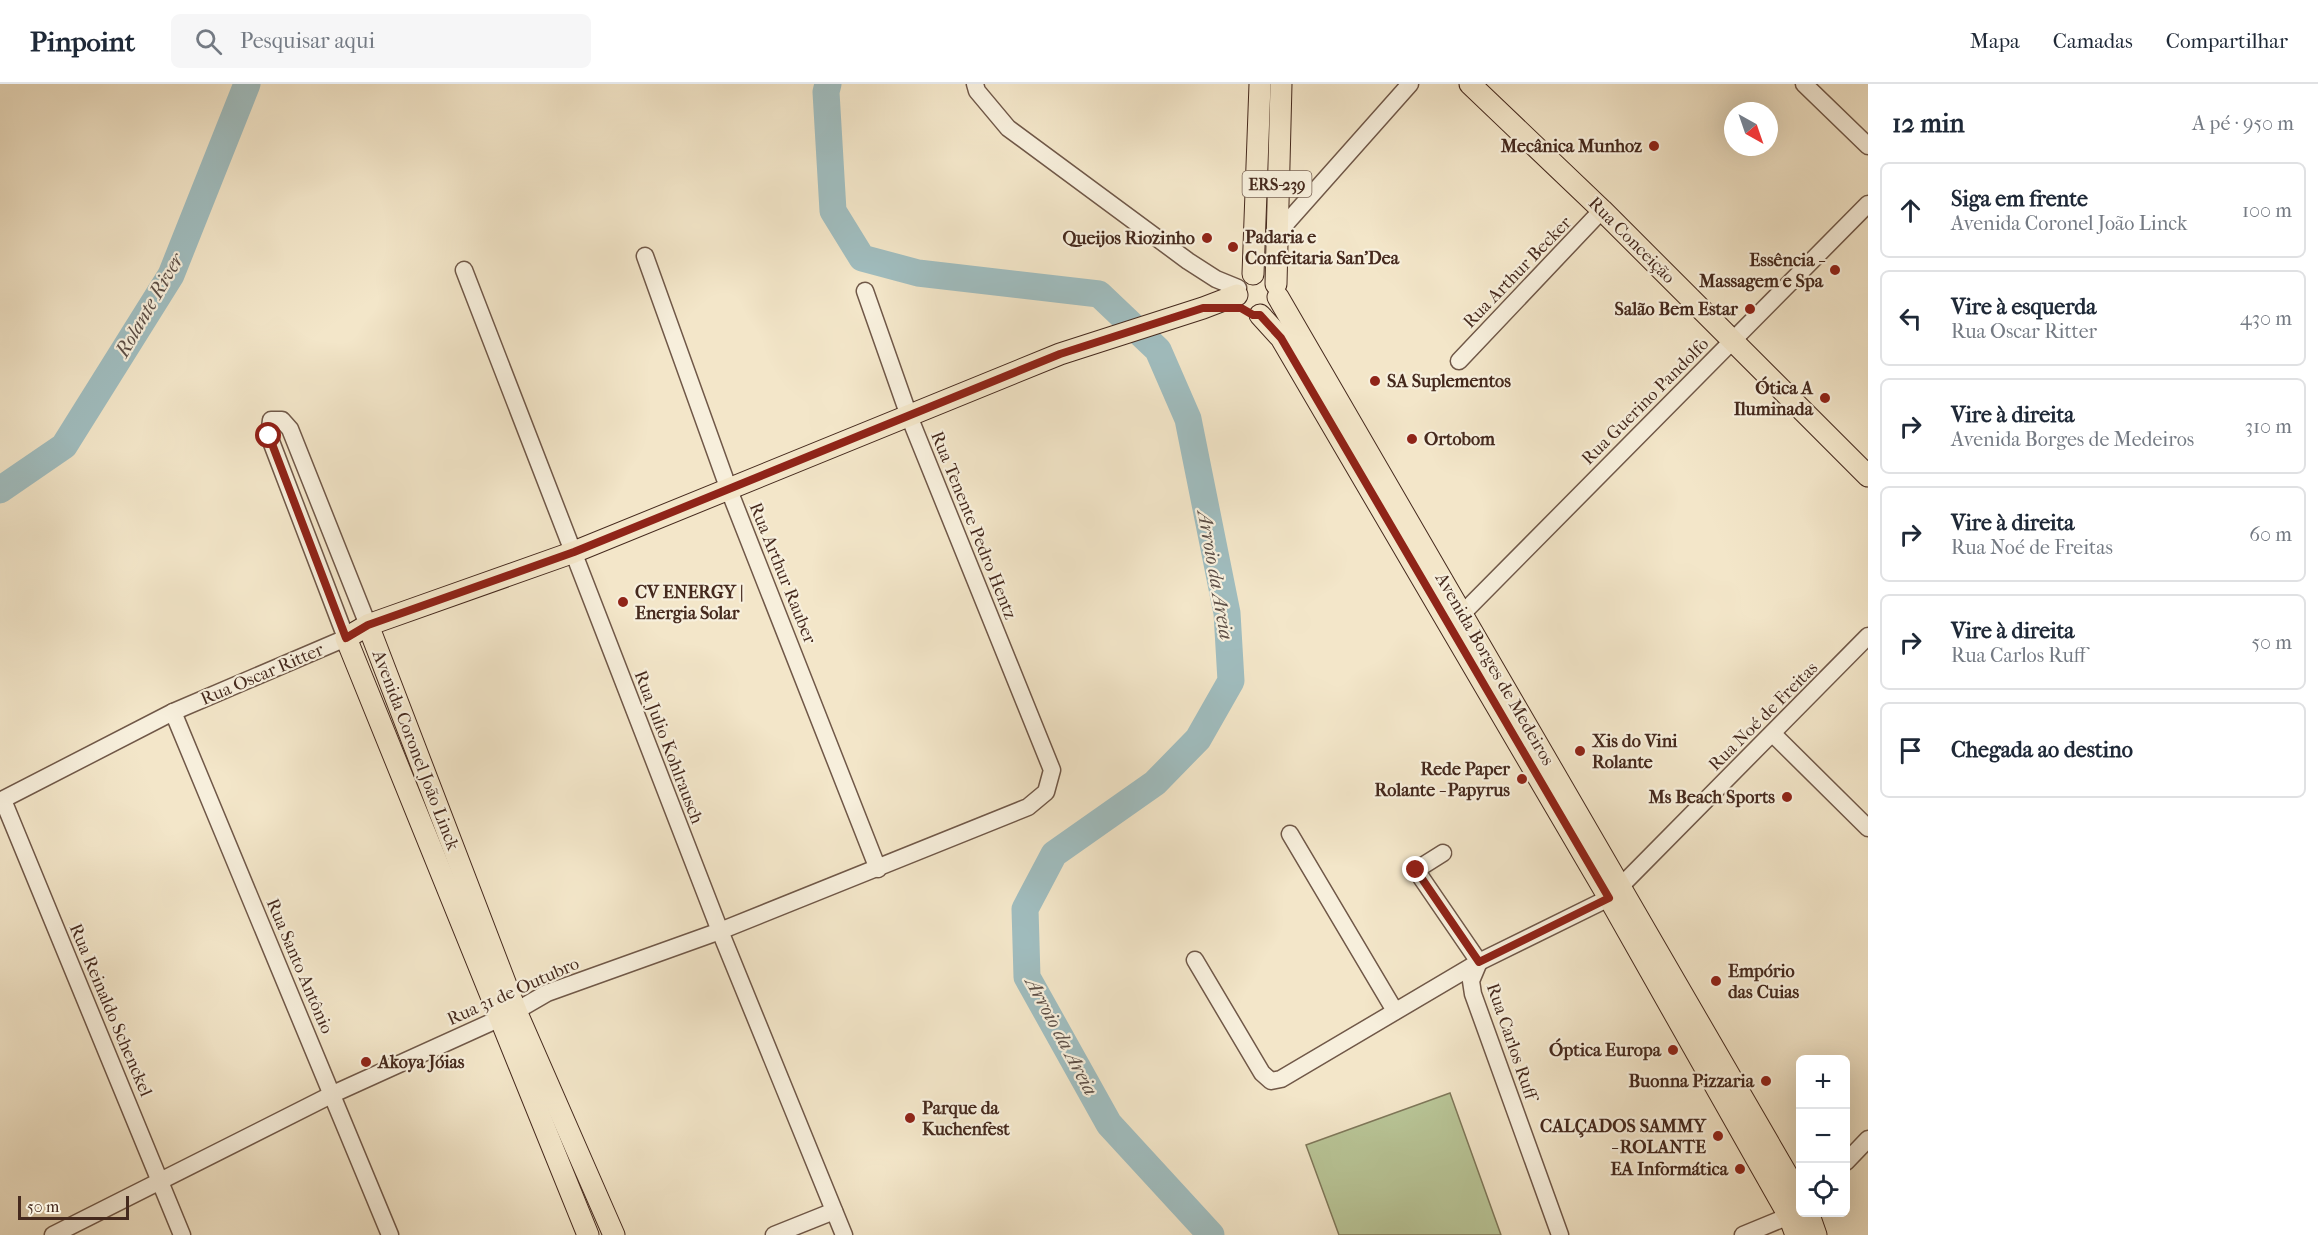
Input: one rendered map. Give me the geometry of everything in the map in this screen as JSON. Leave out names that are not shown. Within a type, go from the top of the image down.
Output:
[{"type":"main road","name":"ERS-239","points":[[1260,84],[1269,119],[1277,291]]},
{"type":"main road","name":"ERS-239","points":[[1246,296],[1269,119],[1281,84]]},
{"type":"main road","name":"Rua Conceição","points":[[1470,84],[1602,210],[1868,476]]},
{"type":"main road","points":[[1266,276],[1277,291],[1272,309],[1246,296],[1266,276]]},
{"type":"main road","name":"Avenida Borges de Medeiros","points":[[1277,291],[1456,619],[1615,892],[1796,1190]]},
{"type":"main road","name":"Rua Oscar Ritter","points":[[346,638],[368,625],[574,552],[1060,354],[1246,296]]},
{"type":"main road","name":"Avenida Borges de Medeiros","points":[[1246,296],[1281,338],[1456,619]]},
{"type":"main road","name":"Avenida Coronel João Linck","points":[[368,625],[588,1235]]},
{"type":"main road","name":"Avenida Coronel João Linck","points":[[346,638],[508,1014],[614,1235]]},
{"type":"main road","name":"Avenida Borges de Medeiros","points":[[1615,892],[1798,1218],[1816,1235]]},
{"type":"street","points":[[975,84],[977,92],[1008,128],[1188,261],[1246,296]]},
{"type":"street","points":[[1275,236],[1410,84]]},
{"type":"street","points":[[1804,84],[1868,146]]},
{"type":"street","name":"Rua Guerino Pandolfo","points":[[1456,619],[1868,204]]},
{"type":"street","name":"Rua Arthur Becker","points":[[1459,361],[1602,210]]},
{"type":"street","name":"Rua Arthur Rauber","points":[[645,256],[729,490],[878,869]]},
{"type":"street","name":"Rua Julio Kohlrausch","points":[[464,270],[720,931],[844,1235]]},
{"type":"street","name":"Rua Tenente Pedro Hentz","points":[[865,291],[909,416],[1052,770]]},
{"type":"street","name":"Avenida Coronel João Linck","points":[[346,638],[269,436],[271,420],[282,420],[290,429],[368,625]]},
{"type":"street","name":"Rua Noé de Freitas","points":[[1195,960],[1262,1073],[1271,1081],[1281,1079],[1479,962],[1615,892],[1868,636]]},
{"type":"street","name":"Rua Oscar Ritter","points":[[1,800],[173,712],[346,638]]},
{"type":"street","name":"Rua Santo Antônio","points":[[173,712],[390,1235]]},
{"type":"street","points":[[1773,734],[1868,828]]},
{"type":"street","name":"Rua 31 de Outubro","points":[[53,1235],[333,1094],[508,1014],[547,993],[720,931],[1028,807],[1046,792],[1052,770]]},
{"type":"street","name":"Rua Reinaldo Schenckel","points":[[1,800],[182,1235]]},
{"type":"street","points":[[1290,834],[1395,1011]]},
{"type":"street","name":"Rua Carlos Ruff","points":[[1443,853],[1416,870],[1479,962],[1471,981],[1473,994],[1560,1235]]},
{"type":"street","points":[[1850,1157],[1868,1139]]},
{"type":"street","points":[[774,1235],[834,1211]]},
{"type":"street","points":[[1743,1235],[1798,1218]]},
{"type":"green space","points":[[1450,1093],[1501,1235],[1339,1235],[1306,1145]]},
{"type":"waterway","name":"Rolante River","points":[[0,490],[64,446],[171,275],[247,84]]},
{"type":"waterway","name":"Arroio da Areia","points":[[828,84],[826,92],[833,211],[862,258],[918,273],[1099,294],[1158,350],[1188,419],[1227,613],[1231,681],[1198,739],[1155,783],[1054,854],[1025,909],[1027,977],[1109,1124],[1211,1235]]},
{"type":"place","name":"Mecânica Munhoz","points":[[1654,146]]},
{"type":"place","name":"Queijos Riozinho","points":[[1207,238]]},
{"type":"place","name":"Padaria e Confeitaria San'Dea","points":[[1233,247]]},
{"type":"place","name":"Essência - Massagem e Spa","points":[[1835,270]]},
{"type":"place","name":"Salão Bem Estar","points":[[1750,309]]},
{"type":"place","name":"SA Suplementos","points":[[1375,381]]},
{"type":"place","name":"Ótica A Iluminada","points":[[1825,398]]},
{"type":"place","name":"Ortobom","points":[[1412,439]]},
{"type":"place","name":"CV ENERGY | Energia Solar","points":[[623,602]]},
{"type":"place","name":"Xis do Vini Rolante","points":[[1580,751]]},
{"type":"place","name":"Rede Paper Rolante - Papyrus","points":[[1522,779]]},
{"type":"place","name":"Ms Beach Sports","points":[[1787,797]]},
{"type":"place","name":"Empório das Cuias","points":[[1716,981]]},
{"type":"place","name":"Óptica Europa","points":[[1673,1050]]},
{"type":"place","name":"Akoya Jóias","points":[[366,1062]]},
{"type":"place","name":"Buonna Pizzaria","points":[[1766,1081]]},
{"type":"place","name":"Parque da Kuchenfest","points":[[910,1118]]},
{"type":"place","name":"CALÇADOS SAMMY - ROLANTE","points":[[1718,1136]]},
{"type":"place","name":"EA Informática","points":[[1740,1169]]},
{"type":"route","points":[[269,436],[346,638],[368,625],[574,552],[1060,354],[1203,308],[1241,308],[1253,315],[1260,315],[1281,338],[1609,898],[1479,962],[1416,870]]}]
